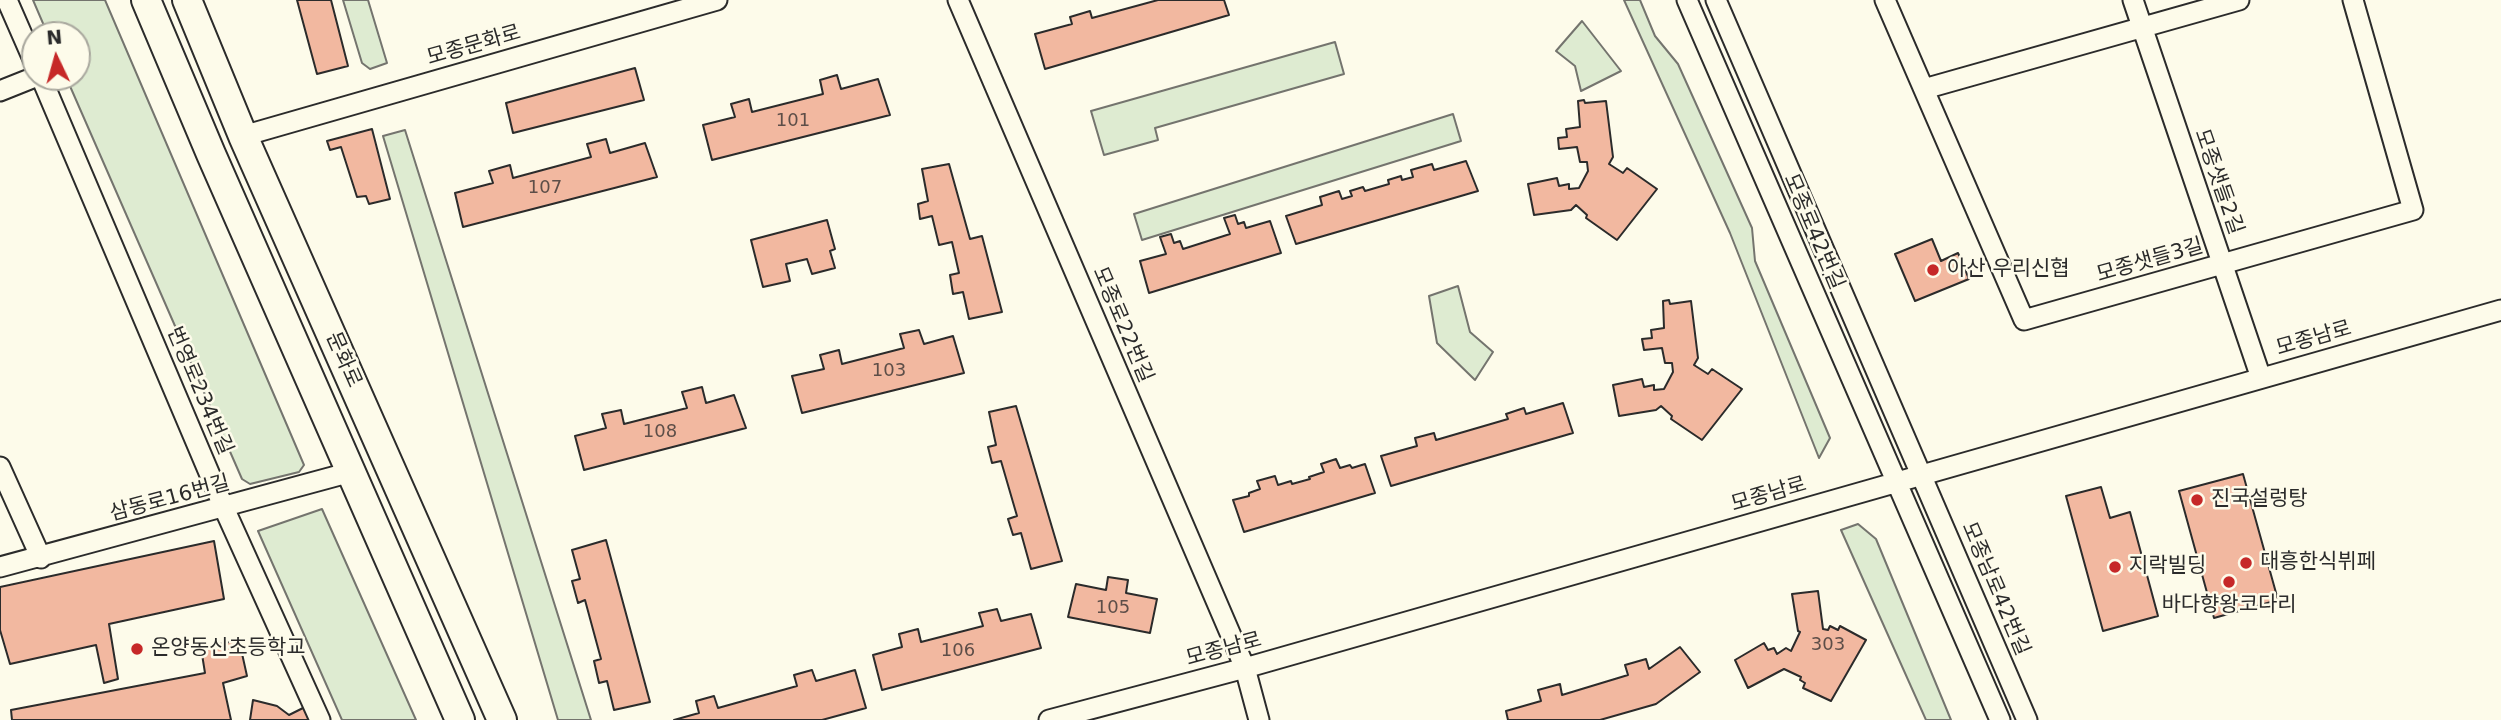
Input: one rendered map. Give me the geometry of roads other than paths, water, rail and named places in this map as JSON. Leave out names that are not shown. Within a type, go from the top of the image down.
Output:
[{"type":"main road","name":"문화로","points":[[146,0],[460,720]]},
{"type":"main road","name":"문화로","points":[[187,0],[243,136],[502,720]]},
{"type":"street","points":[[7,0],[21,32]]},
{"type":"street","name":"모종문화로","points":[[243,136],[717,0]]},
{"type":"street","name":"모종로22번길","points":[[958,0],[1245,668],[1259,720]]},
{"type":"street","name":"모종로42번길","points":[[1687,0],[1897,482]]},
{"type":"street","name":"모종로42번길","points":[[1716,0],[1921,475]]},
{"type":"street","name":"모종샛들3길","points":[[1885,0],[2024,320],[2413,211],[2353,0]]},
{"type":"street","name":"모종샛들2길","points":[[2133,0],[2260,378]]},
{"type":"street","points":[[1924,89],[2239,0]]},
{"type":"street","points":[[0,91],[21,83]]},
{"type":"street","name":"번영로234번길","points":[[47,91],[224,508],[320,720]]},
{"type":"street","name":"모종남로","points":[[1049,720],[1245,668],[2501,310]]},
{"type":"street","points":[[0,467],[41,558]]},
{"type":"street","name":"삼동로16번길","points":[[0,568],[351,472]]},
{"type":"street","name":"모종남로42번길","points":[[1921,475],[2027,720]]},
{"type":"street","points":[[1897,482],[2000,720]]},
{"type":"place","name":"아산 우리신협","points":[[1933,270]]},
{"type":"place","name":"진국설렁탕","points":[[2197,500]]},
{"type":"place","name":"대흥한식뷔페","points":[[2246,563]]},
{"type":"place","name":"지락빌딩","points":[[2115,567]]},
{"type":"place","name":"바다향왕코다리","points":[[2229,582]]},
{"type":"place","name":"온양동신초등학교","points":[[137,649]]}]
